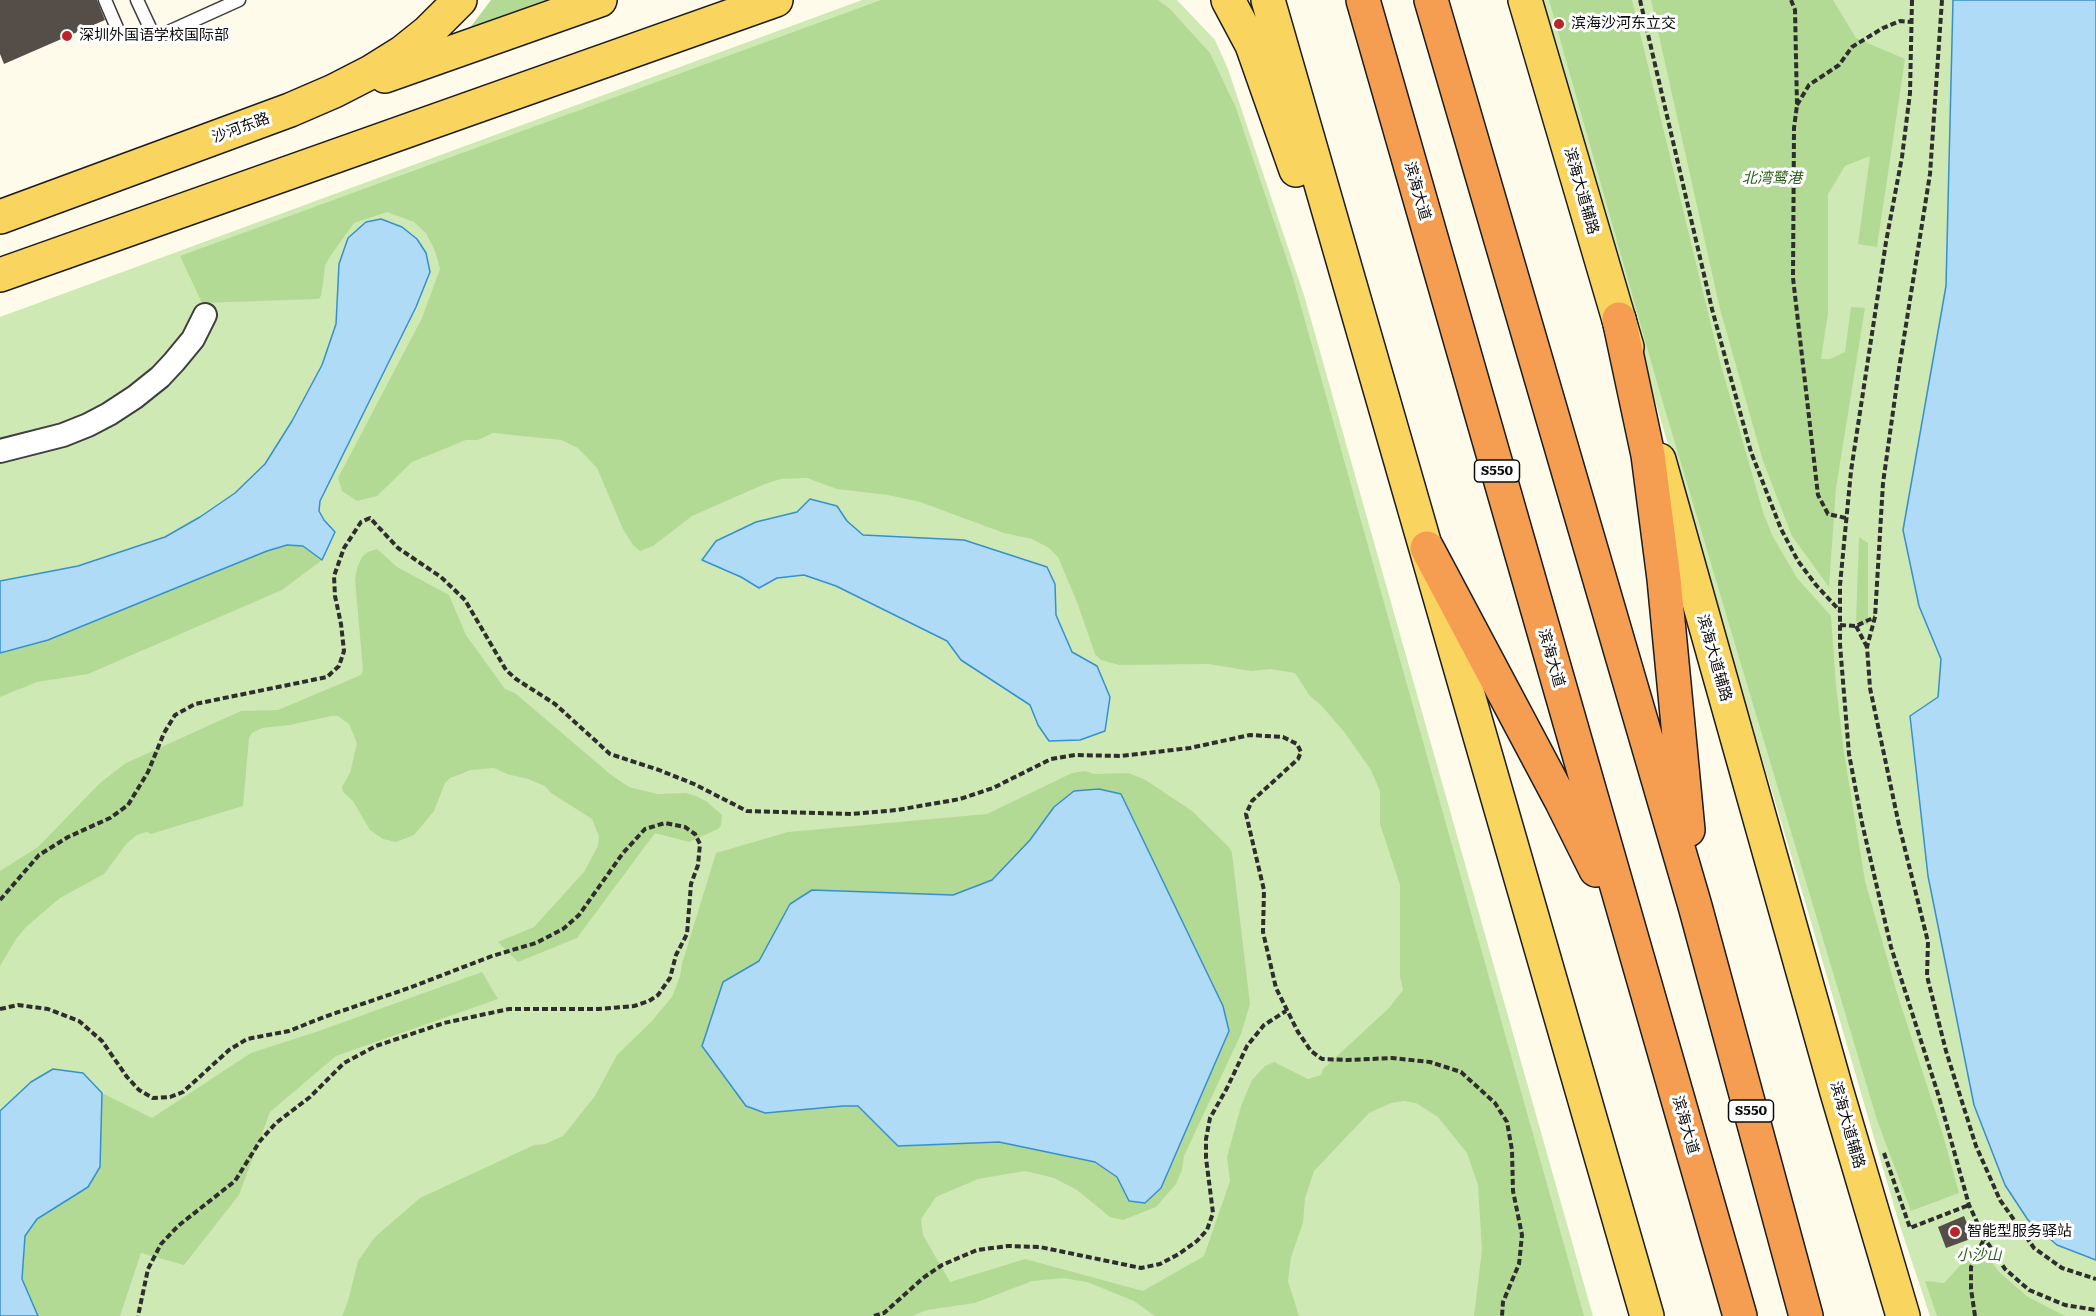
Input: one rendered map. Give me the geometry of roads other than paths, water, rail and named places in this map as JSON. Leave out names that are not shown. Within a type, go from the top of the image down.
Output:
[{"type":"highway","name":"滨海大道","points":[[1363,0],[1740,1316]]},
{"type":"highway","name":"S550","points":[[1431,0],[1695,906],[1806,1316]]},
{"type":"highway","points":[[1619,319],[1638,401],[1653,490],[1664,579],[1695,906]]},
{"type":"highway","points":[[1426,548],[1562,802],[1632,941]]},
{"type":"main road","name":"沙河东路","points":[[0,217],[290,110],[343,86],[395,57],[428,32],[460,0]]},
{"type":"main road","points":[[290,110],[600,0]]},
{"type":"main road","points":[[354,149],[466,98],[729,0]]},
{"type":"main road","points":[[0,275],[776,0]]},
{"type":"main road","points":[[1228,0],[1252,45],[1316,219],[1357,304]]},
{"type":"main road","points":[[1268,0],[1647,1316]]},
{"type":"main road","name":"滨海大道辅路","points":[[1526,8],[1619,319],[1836,1089],[1903,1316]]},
{"type":"street","points":[[0,452],[63,435],[88,425],[135,397],[160,377],[174,362],[193,339],[205,315]]},
{"type":"lane","points":[[105,0],[117,28]]},
{"type":"lane","points":[[137,0],[151,30],[159,34],[166,33],[239,0]]},
{"type":"water","points":[[1953,0],[2096,0],[2096,1260],[2057,1245],[2028,1220],[2005,1185],[1974,1105],[1928,876],[1910,716],[1938,697],[1941,659],[1919,606],[1903,530],[1946,286]]},
{"type":"water","points":[[381,219],[402,227],[417,239],[426,253],[430,272],[416,307],[320,501],[319,511],[335,532],[322,560],[303,546],[287,545],[267,551],[48,640],[0,653],[0,581],[78,566],[165,537],[235,493],[265,464],[292,421],[322,365],[336,324],[339,264],[348,238],[366,222]]},
{"type":"water","points":[[810,499],[837,506],[847,521],[863,535],[964,540],[1047,567],[1055,584],[1056,615],[1072,652],[1097,666],[1110,697],[1105,731],[1080,740],[1049,741],[1038,725],[1030,705],[961,660],[947,641],[836,586],[804,575],[777,578],[759,588],[741,577],[702,560],[716,541],[756,522],[797,512]]},
{"type":"water","points":[[1099,789],[1121,794],[1223,1006],[1229,1031],[1161,1188],[1145,1203],[1129,1201],[1117,1177],[1095,1162],[999,1142],[898,1146],[858,1106],[765,1113],[746,1106],[702,1046],[723,982],[759,961],[790,904],[812,890],[953,895],[992,880],[1030,840],[1054,807],[1074,791]]},
{"type":"water","points":[[53,1069],[83,1073],[102,1093],[100,1167],[88,1187],[37,1219],[25,1236],[22,1279],[38,1316],[0,1316],[0,1111],[31,1082]]},
{"type":"place","name":"滨海沙河东立交","points":[[1559,24]]},
{"type":"place","name":"深圳外国语学校国际部","points":[[67,36]]},
{"type":"place","name":"智能型服务驿站","points":[[1955,1232]]},
{"type":"park label","name":"北湾鹭港","points":[[1772,179]]},
{"type":"park label","name":"小沙山","points":[[1979,1256]]}]
